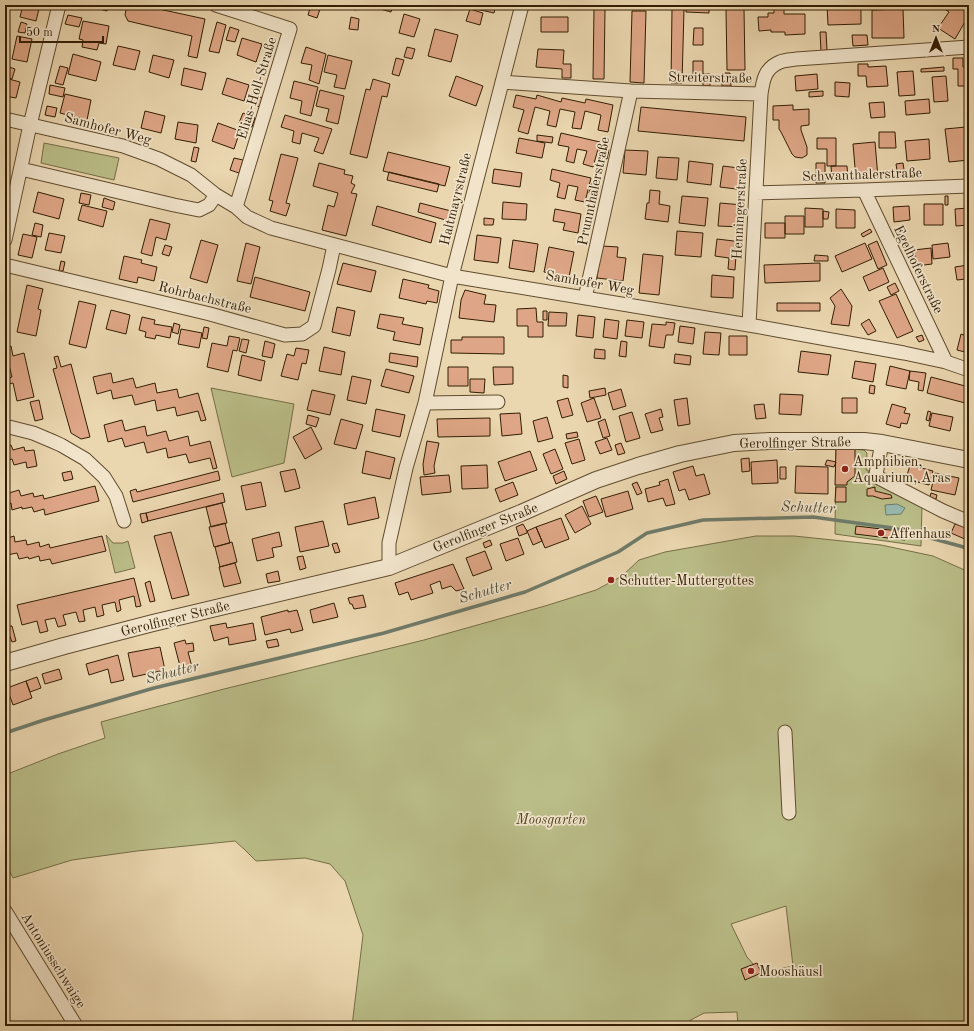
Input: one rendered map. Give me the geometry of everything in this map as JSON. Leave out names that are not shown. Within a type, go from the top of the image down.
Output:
[{"type":"street","points":[[5,240],[30,125],[59,5]]},
{"type":"street","name":"Elias-Holl-Straße","points":[[216,5],[290,29],[236,208]]},
{"type":"street","name":"Haltmayrstraße","points":[[389,567],[390,544],[404,475],[425,403],[452,276],[522,5]]},
{"type":"street","name":"Streiterstraße","points":[[502,82],[631,91],[761,94],[764,79],[769,70],[780,62],[796,59],[969,46]]},
{"type":"street","name":"Prunnthalerstraße","points":[[586,298],[631,91]]},
{"type":"street","name":"Henningerstraße","points":[[749,325],[761,94]]},
{"type":"street","name":"Samhofer Weg","points":[[5,119],[123,146],[159,159],[191,175],[247,217],[271,228],[452,276],[749,325],[904,353],[946,362],[969,370]]},
{"type":"street","points":[[21,170],[174,206],[199,210],[209,205],[216,195]]},
{"type":"street","name":"Schwanthalerstraße","points":[[756,193],[969,186]]},
{"type":"street","name":"Egelhoferstraße","points":[[864,190],[946,362]]},
{"type":"street","name":"Rohrbachstraße","points":[[5,265],[210,314],[285,334],[302,334],[314,326],[334,245]]},
{"type":"street","points":[[425,403],[498,402]]},
{"type":"street","points":[[5,426],[52,441],[85,459],[104,477],[116,496],[124,521]]},
{"type":"street","name":"Gerolfinger Straße","points":[[5,663],[153,623],[389,567],[521,513],[596,480],[680,454],[734,443],[769,441],[864,441],[882,443],[969,460]]},
{"type":"street","points":[[882,443],[876,474],[879,478],[943,511],[969,522]]},
{"type":"street","points":[[785,732],[790,813]]},
{"type":"street","name":"Antoniusschwaige","points":[[5,911],[76,1026]]},
{"type":"green space","points":[[44,143],[119,158],[114,180],[41,163]]},
{"type":"green space","points":[[211,388],[294,404],[284,463],[232,477]]},
{"type":"green space","points":[[836,448],[864,450],[867,453],[866,470],[868,470],[871,478],[922,505],[921,546],[835,534]]},
{"type":"green space","points":[[106,535],[113,543],[123,543],[128,541],[135,568],[115,573]]},
{"type":"green space","name":"Moosgarten","points":[[756,536],[794,536],[881,545],[933,556],[969,572],[969,1026],[738,1026],[737,1012],[704,1013],[689,1021],[690,1026],[352,1026],[363,935],[345,881],[330,864],[305,858],[256,861],[235,841],[137,851],[72,860],[13,878],[5,862],[5,775],[58,754],[105,738],[101,722],[224,689],[424,640],[545,606],[596,590],[622,576],[639,560],[665,552]],"holes":[[[786,906],[793,966],[761,973],[747,957],[731,924]]]},
{"type":"water","points":[[897,504],[905,508],[901,514],[886,515],[885,505]]},
{"type":"building","points":[[23,5],[40,5],[36,21],[20,17]]},
{"type":"building","points":[[85,5],[120,5],[119,9],[109,6],[107,11]]},
{"type":"building","points":[[127,5],[142,5],[141,9],[144,9],[145,6],[205,19],[197,58],[188,56],[192,36],[128,21],[125,15]]},
{"type":"building","points":[[311,5],[321,6],[317,18],[308,15]]},
{"type":"building","points":[[338,5],[357,5],[356,10]]},
{"type":"building","points":[[366,5],[393,5],[391,12]]},
{"type":"building","points":[[463,5],[496,5],[494,13]]},
{"type":"building","points":[[686,5],[709,5],[709,13],[686,12]]},
{"type":"building","points":[[774,5],[784,5],[784,14],[805,14],[805,34],[785,35],[785,32],[771,32],[771,30],[759,31],[758,17],[768,17],[768,13],[774,13]]},
{"type":"building","points":[[827,5],[861,5],[861,24],[828,25]]},
{"type":"building","points":[[939,5],[958,5],[957,7],[964,7],[966,20],[955,39],[938,28],[949,12]]},
{"type":"building","points":[[470,9],[483,13],[480,25],[466,21]]},
{"type":"building","points":[[594,9],[605,9],[604,79],[593,79]]},
{"type":"building","points":[[672,9],[684,9],[682,83],[671,83]]},
{"type":"building","points":[[726,9],[744,9],[745,70],[727,70]]},
{"type":"building","points":[[903,9],[904,38],[872,38],[872,10]]},
{"type":"building","points":[[632,11],[646,11],[644,83],[630,82]]},
{"type":"building","points":[[404,14],[420,19],[414,37],[399,33]]},
{"type":"building","points":[[68,15],[82,18],[79,27],[65,24]]},
{"type":"building","points":[[351,17],[359,19],[358,30],[349,29]]},
{"type":"building","points":[[541,17],[568,17],[568,32],[541,32]]},
{"type":"building","points":[[83,21],[109,26],[106,44],[99,43],[97,50],[82,47],[83,40],[79,39]]},
{"type":"building","points":[[21,22],[27,24],[25,33],[18,32]]},
{"type":"building","points":[[217,22],[226,25],[219,53],[209,51]]},
{"type":"building","points":[[230,27],[239,30],[235,42],[226,40]]},
{"type":"building","points":[[694,28],[703,28],[703,45],[693,45]]},
{"type":"building","points":[[435,29],[458,35],[451,62],[428,56]]},
{"type":"building","points":[[820,32],[826,32],[827,50],[821,51]]},
{"type":"building","points":[[852,35],[867,35],[868,45],[853,46]]},
{"type":"building","points":[[17,36],[32,39],[27,62],[12,59]]},
{"type":"building","points":[[242,38],[262,44],[256,62],[237,55]]},
{"type":"building","points":[[118,46],[140,51],[135,70],[113,65]]},
{"type":"building","points":[[306,47],[326,54],[319,84],[309,80],[312,65],[301,63]]},
{"type":"building","points":[[407,47],[415,49],[412,59],[404,57]]},
{"type":"building","points":[[538,49],[564,50],[563,64],[571,64],[571,78],[562,78],[562,69],[536,67]]},
{"type":"building","points":[[73,54],[101,62],[96,81],[68,74]]},
{"type":"building","points":[[153,55],[174,60],[169,78],[149,72]]},
{"type":"building","points":[[328,55],[352,61],[345,89],[334,87],[337,75],[324,72]]},
{"type":"building","points":[[396,58],[404,60],[399,76],[392,74]]},
{"type":"building","points":[[953,58],[963,58],[963,67],[969,67],[969,86],[958,86],[958,69],[953,69]]},
{"type":"building","points":[[693,61],[703,61],[703,78],[693,78]]},
{"type":"building","points":[[858,64],[868,64],[868,67],[886,66],[888,86],[867,87],[866,76],[858,76]]},
{"type":"building","points":[[6,66],[15,69],[12,79],[5,77]]},
{"type":"building","points":[[60,66],[68,68],[63,85],[55,83]]},
{"type":"building","points":[[944,67],[944,71],[921,72],[921,69]]},
{"type":"building","points":[[184,68],[206,73],[202,90],[181,85]]},
{"type":"building","points":[[913,71],[915,95],[899,96],[897,72]]},
{"type":"building","points":[[722,73],[730,73],[731,86],[722,86]]},
{"type":"building","points":[[703,74],[710,74],[710,86],[703,86]]},
{"type":"building","points":[[817,74],[818,89],[796,91],[795,76]]},
{"type":"building","points":[[456,76],[483,86],[476,106],[449,96]]},
{"type":"building","points":[[946,76],[948,101],[934,102],[932,77]]},
{"type":"building","points":[[5,78],[20,82],[16,98],[5,96]]},
{"type":"building","points":[[227,78],[249,85],[244,101],[222,94]]},
{"type":"building","points":[[373,79],[390,84],[387,97],[382,96],[367,158],[350,154],[366,89],[370,90]]},
{"type":"building","points":[[294,81],[318,87],[311,116],[300,113],[302,101],[290,98]]},
{"type":"building","points":[[835,82],[850,83],[849,97],[835,96]]},
{"type":"building","points":[[50,85],[65,88],[63,97],[49,94]]},
{"type":"building","points":[[320,90],[344,96],[338,124],[326,121],[329,109],[316,106]]},
{"type":"building","points":[[823,91],[823,96],[809,97],[809,92]]},
{"type":"building","points":[[65,94],[91,100],[87,120],[60,113]]},
{"type":"building","points":[[250,94],[263,98],[260,107],[247,102]]},
{"type":"building","points":[[516,95],[536,99],[537,95],[561,102],[562,98],[585,103],[586,99],[613,105],[608,132],[598,130],[601,115],[585,111],[581,129],[572,128],[575,112],[560,109],[556,127],[547,125],[550,111],[535,107],[528,134],[518,131],[524,110],[513,107]]},
{"type":"building","points":[[929,99],[930,113],[906,115],[905,101]]},
{"type":"building","points":[[884,102],[885,117],[871,118],[869,103]]},
{"type":"building","points":[[793,105],[793,110],[809,109],[809,125],[801,126],[807,147],[807,155],[802,158],[795,157],[792,154],[779,129],[779,120],[773,120],[773,106]]},
{"type":"building","points":[[47,106],[57,108],[55,117],[45,115]]},
{"type":"building","points":[[641,107],[746,117],[744,141],[638,131]]},
{"type":"building","points":[[145,111],[165,116],[161,133],[141,128]]},
{"type":"building","points":[[243,113],[255,118],[252,127],[239,123]]},
{"type":"building","points":[[285,115],[332,129],[323,154],[314,151],[319,138],[302,133],[300,144],[292,142],[294,131],[281,127]]},
{"type":"building","points":[[178,122],[198,125],[196,143],[175,139]]},
{"type":"building","points":[[218,123],[240,131],[234,149],[212,141]]},
{"type":"building","points":[[966,127],[969,160],[949,162],[945,129]]},
{"type":"building","points":[[879,132],[895,132],[896,148],[879,148]]},
{"type":"building","points":[[561,133],[600,142],[593,167],[583,164],[587,151],[577,149],[574,163],[566,161],[569,147],[558,145]]},
{"type":"building","points":[[537,135],[553,137],[552,143],[537,141]]},
{"type":"building","points":[[519,138],[545,143],[542,158],[516,153]]},
{"type":"building","points":[[817,138],[836,138],[836,166],[827,166],[827,149],[817,149]]},
{"type":"building","points":[[929,139],[930,159],[907,161],[905,141]]},
{"type":"building","points":[[875,142],[878,178],[856,179],[853,144]]},
{"type":"building","points":[[194,147],[199,148],[196,162],[191,161]]},
{"type":"building","points":[[600,148],[609,150],[607,159],[598,158]]},
{"type":"building","points":[[625,150],[648,151],[646,175],[623,173]]},
{"type":"building","points":[[388,152],[450,167],[445,186],[383,171]]},
{"type":"building","points":[[281,154],[298,158],[286,203],[290,204],[286,216],[270,211],[273,201],[269,200]]},
{"type":"building","points":[[658,157],[679,158],[677,180],[656,178]]},
{"type":"building","points":[[234,158],[243,160],[239,173],[230,170]]},
{"type":"building","points":[[689,161],[713,164],[711,185],[687,182]]},
{"type":"building","points":[[319,163],[345,170],[344,174],[353,176],[351,183],[355,185],[351,193],[357,194],[346,236],[322,230],[328,205],[334,207],[338,193],[313,186]]},
{"type":"building","points":[[816,163],[825,163],[825,183],[816,183]]},
{"type":"building","points":[[903,163],[905,176],[898,177],[896,164]]},
{"type":"building","points":[[723,166],[747,169],[744,190],[720,187]]},
{"type":"building","points":[[831,166],[847,166],[848,178],[832,179]]},
{"type":"building","points":[[494,169],[522,173],[520,187],[492,183]]},
{"type":"building","points":[[552,169],[591,178],[585,202],[575,200],[578,187],[568,185],[565,199],[557,197],[560,183],[550,180]]},
{"type":"building","points":[[389,172],[439,184],[437,192],[387,180]]},
{"type":"building","points":[[591,184],[600,186],[598,195],[589,193]]},
{"type":"building","points":[[650,190],[660,191],[659,204],[670,206],[668,222],[645,219],[647,203],[649,203]]},
{"type":"building","points":[[38,192],[64,199],[59,219],[33,212]]},
{"type":"building","points":[[81,193],[91,195],[89,205],[79,203]]},
{"type":"building","points":[[682,196],[708,198],[705,226],[679,223]]},
{"type":"building","points":[[945,196],[948,196],[948,205],[945,205]]},
{"type":"building","points":[[104,198],[115,202],[113,210],[102,207]]},
{"type":"building","points":[[503,202],[527,204],[526,220],[502,219]]},
{"type":"building","points":[[420,203],[451,211],[449,221],[418,212]]},
{"type":"building","points":[[720,203],[743,205],[742,227],[718,226]]},
{"type":"building","points":[[924,204],[943,204],[943,225],[924,225]]},
{"type":"building","points":[[82,205],[107,211],[103,227],[78,220]]},
{"type":"building","points":[[377,206],[436,223],[431,243],[372,225]]},
{"type":"building","points":[[909,206],[910,220],[894,222],[893,207]]},
{"type":"building","points":[[805,208],[823,209],[823,227],[805,227]]},
{"type":"building","points":[[969,208],[969,225],[956,226],[955,209]]},
{"type":"building","points":[[555,209],[581,214],[578,233],[563,230],[565,223],[553,221]]},
{"type":"building","points":[[836,209],[855,210],[855,228],[836,228]]},
{"type":"building","points":[[823,211],[829,212],[828,219],[823,219]]},
{"type":"building","points":[[785,216],[804,216],[804,234],[785,234]]},
{"type":"building","points":[[484,218],[494,219],[493,225],[484,225]]},
{"type":"building","points":[[150,219],[170,224],[166,240],[156,237],[152,256],[141,253]]},
{"type":"building","points":[[35,223],[43,225],[41,237],[32,235]]},
{"type":"building","points":[[765,223],[785,223],[785,238],[765,238]]},
{"type":"building","points":[[870,229],[872,232],[863,237],[861,234]]},
{"type":"building","points":[[677,231],[703,233],[701,257],[675,255]]},
{"type":"building","points":[[49,233],[65,236],[61,253],[45,250]]},
{"type":"building","points":[[23,234],[37,237],[32,258],[18,255]]},
{"type":"building","points":[[477,235],[501,238],[498,263],[474,260]]},
{"type":"building","points":[[717,239],[742,242],[740,256],[736,255],[735,270],[728,269],[729,258],[715,256]]},
{"type":"building","points":[[201,240],[218,245],[207,283],[190,278]]},
{"type":"building","points":[[513,240],[538,244],[534,272],[509,268]]},
{"type":"building","points":[[877,241],[887,265],[878,269],[868,245]]},
{"type":"building","points":[[246,243],[260,247],[251,284],[237,281]]},
{"type":"building","points":[[865,243],[872,259],[842,272],[835,256]]},
{"type":"building","points":[[948,243],[950,257],[933,259],[932,245]]},
{"type":"building","points":[[165,245],[172,247],[169,256],[162,254]]},
{"type":"building","points":[[602,246],[618,247],[617,257],[626,258],[623,281],[597,278]]},
{"type":"building","points":[[549,247],[574,252],[569,277],[544,272]]},
{"type":"building","points":[[931,248],[932,264],[916,266],[914,250]]},
{"type":"building","points":[[643,254],[663,256],[659,295],[639,293]]},
{"type":"building","points":[[815,255],[828,256],[828,261],[814,261]]},
{"type":"building","points":[[124,256],[142,260],[141,263],[157,267],[154,281],[138,277],[137,283],[119,279]]},
{"type":"building","points":[[61,261],[65,262],[63,271],[59,271]]},
{"type":"building","points":[[343,263],[376,271],[371,292],[337,284]]},
{"type":"building","points":[[820,263],[820,281],[765,283],[764,265]]},
{"type":"building","points":[[968,265],[969,288],[967,288],[966,279],[957,280],[955,267]]},
{"type":"building","points":[[883,268],[889,282],[869,291],[863,277]]},
{"type":"building","points":[[712,275],[734,277],[733,298],[711,297]]},
{"type":"building","points":[[255,277],[310,292],[305,311],[250,297]]},
{"type":"building","points":[[403,279],[429,285],[428,288],[439,291],[437,303],[427,301],[426,304],[399,298]]},
{"type":"building","points":[[895,283],[899,291],[891,295],[887,287]]},
{"type":"building","points":[[27,285],[43,289],[38,309],[41,310],[36,336],[17,332]]},
{"type":"building","points":[[841,289],[852,306],[849,326],[831,324],[835,306],[830,298]]},
{"type":"building","points":[[465,290],[486,295],[484,304],[496,305],[494,322],[459,318],[461,300]]},
{"type":"building","points":[[896,294],[913,331],[897,338],[879,301]]},
{"type":"building","points":[[79,301],[96,305],[86,348],[69,344]]},
{"type":"building","points":[[777,303],[820,303],[820,311],[777,311]]},
{"type":"building","points":[[337,307],[355,311],[350,336],[332,332]]},
{"type":"building","points":[[536,308],[537,322],[543,322],[543,337],[528,337],[528,326],[517,326],[517,309]]},
{"type":"building","points":[[111,310],[130,315],[126,334],[106,329]]},
{"type":"building","points":[[543,311],[547,311],[547,320],[543,320]]},
{"type":"building","points":[[549,312],[567,313],[566,326],[548,326]]},
{"type":"building","points":[[380,314],[404,318],[402,324],[423,328],[420,345],[393,340],[395,332],[377,328]]},
{"type":"building","points":[[578,315],[595,317],[593,338],[576,336]]},
{"type":"building","points":[[142,317],[155,320],[154,324],[172,327],[170,338],[156,335],[155,339],[145,337],[146,332],[139,330]]},
{"type":"building","points":[[605,319],[619,321],[617,339],[603,337]]},
{"type":"building","points":[[869,319],[876,331],[868,335],[861,324]]},
{"type":"building","points":[[627,320],[644,322],[642,338],[625,336]]},
{"type":"building","points":[[666,322],[675,323],[673,335],[666,335],[664,348],[649,346],[652,324],[666,325]]},
{"type":"building","points":[[174,323],[180,325],[178,334],[172,332]]},
{"type":"building","points":[[680,326],[695,328],[693,344],[678,342]]},
{"type":"building","points":[[204,327],[209,328],[207,339],[202,338]]},
{"type":"building","points":[[181,329],[202,333],[199,348],[178,344]]},
{"type":"building","points":[[705,332],[721,333],[719,355],[703,354]]},
{"type":"building","points":[[961,334],[969,337],[969,353],[957,350]]},
{"type":"building","points":[[922,335],[924,340],[919,342],[916,337]]},
{"type":"building","points":[[229,336],[240,338],[237,351],[233,350],[228,372],[207,367],[212,343],[227,346]]},
{"type":"building","points":[[729,336],[747,336],[747,355],[729,355]]},
{"type":"building","points":[[462,337],[504,337],[504,354],[451,353],[451,340],[462,340]]},
{"type":"building","points":[[242,339],[249,340],[246,353],[239,351]]},
{"type":"building","points":[[265,341],[275,344],[272,358],[262,356]]},
{"type":"building","points":[[621,341],[627,342],[626,357],[619,356]]},
{"type":"building","points":[[11,346],[13,356],[24,353],[34,397],[17,401],[13,383],[5,385],[5,379],[12,377],[7,357],[9,357],[7,347]]},
{"type":"building","points":[[324,347],[345,352],[341,375],[319,371]]},
{"type":"building","points":[[296,348],[309,350],[306,364],[302,363],[298,380],[281,376],[287,354],[294,356]]},
{"type":"building","points":[[595,349],[605,350],[605,359],[594,358]]},
{"type":"building","points":[[801,351],[831,355],[828,375],[798,372]]},
{"type":"building","points":[[390,353],[418,357],[417,367],[389,362]]},
{"type":"building","points":[[675,354],[691,356],[690,365],[674,363]]},
{"type":"building","points":[[242,355],[265,361],[261,381],[238,375]]},
{"type":"building","points":[[58,356],[61,367],[71,364],[90,437],[81,439],[71,433],[53,369],[57,368],[54,357]]},
{"type":"building","points":[[855,361],[876,364],[873,382],[852,378]]},
{"type":"building","points":[[890,366],[910,371],[906,389],[886,385]]},
{"type":"building","points":[[448,367],[468,367],[468,386],[448,386]]},
{"type":"building","points":[[493,367],[513,367],[513,384],[494,385]]},
{"type":"building","points":[[386,369],[414,376],[409,393],[381,386]]},
{"type":"building","points":[[910,371],[926,373],[923,391],[918,390],[919,382],[909,380]]},
{"type":"building","points":[[111,373],[113,383],[133,378],[136,388],[155,383],[157,393],[177,389],[179,398],[198,393],[206,420],[201,421],[198,411],[177,416],[175,407],[157,411],[155,400],[135,405],[132,395],[113,399],[111,390],[97,394],[93,377]]},
{"type":"building","points":[[563,375],[568,376],[568,388],[563,387]]},
{"type":"building","points":[[352,376],[371,380],[366,404],[347,400]]},
{"type":"building","points":[[931,377],[969,387],[969,404],[927,393]]},
{"type":"building","points":[[470,379],[485,379],[484,393],[470,392]]},
{"type":"building","points":[[870,385],[875,386],[874,394],[869,393]]},
{"type":"building","points":[[605,388],[606,395],[590,398],[589,391]]},
{"type":"building","points":[[621,389],[626,406],[613,410],[608,393]]},
{"type":"building","points":[[312,390],[335,395],[330,415],[307,410]]},
{"type":"building","points":[[780,394],[803,395],[801,415],[779,414]]},
{"type":"building","points":[[568,398],[573,415],[562,418],[557,401]]},
{"type":"building","points":[[594,398],[601,418],[587,422],[581,403]]},
{"type":"building","points":[[687,398],[690,424],[678,426],[674,400]]},
{"type":"building","points":[[842,398],[857,398],[857,413],[842,413]]},
{"type":"building","points":[[39,400],[43,419],[35,421],[30,402]]},
{"type":"building","points":[[764,404],[766,418],[756,419],[754,405]]},
{"type":"building","points":[[892,404],[906,408],[904,413],[910,414],[907,424],[901,423],[900,428],[886,424]]},
{"type":"building","points":[[376,409],[405,415],[400,437],[372,431]]},
{"type":"building","points":[[661,409],[663,417],[659,418],[663,430],[651,433],[645,414]]},
{"type":"building","points":[[928,411],[931,412],[929,421],[926,420]]},
{"type":"building","points":[[632,412],[640,438],[626,442],[619,416]]},
{"type":"building","points":[[520,413],[522,434],[502,436],[500,414]]},
{"type":"building","points":[[932,413],[953,417],[950,431],[929,426]]},
{"type":"building","points":[[308,415],[319,418],[316,427],[306,424]]},
{"type":"building","points":[[547,417],[553,438],[538,442],[533,421]]},
{"type":"building","points":[[490,418],[490,436],[438,437],[437,419]]},
{"type":"building","points":[[341,419],[363,425],[356,449],[334,444]]},
{"type":"building","points":[[605,419],[610,436],[603,438],[598,422]]},
{"type":"building","points":[[122,420],[125,431],[145,426],[147,436],[166,431],[169,441],[188,436],[190,446],[210,441],[217,468],[213,469],[210,458],[189,463],[186,454],[168,458],[166,448],[147,453],[144,442],[125,447],[122,438],[108,442],[104,425]]},
{"type":"building","points":[[311,427],[322,449],[305,459],[293,437]]},
{"type":"building","points":[[577,432],[578,437],[567,439],[566,434]]},
{"type":"building","points":[[607,438],[612,450],[600,454],[595,442]]},
{"type":"building","points":[[579,439],[585,460],[572,464],[565,443]]},
{"type":"building","points":[[427,441],[439,443],[434,466],[435,473],[424,475],[423,464]]},
{"type":"building","points":[[621,443],[625,453],[618,455],[615,445]]},
{"type":"building","points":[[11,445],[13,450],[24,447],[25,451],[34,450],[37,466],[27,468],[26,462],[14,465],[12,459],[5,461],[5,446]]},
{"type":"building","name":"Amphibien, Aquarium, Aras","points":[[836,448],[855,449],[855,476],[847,482],[847,485],[835,485]]},
{"type":"building","points":[[555,449],[563,469],[551,474],[543,454]]},
{"type":"building","points":[[366,451],[395,458],[390,479],[362,473]]},
{"type":"building","points":[[530,451],[537,470],[505,481],[498,462]]},
{"type":"building","points":[[749,458],[750,471],[742,472],[741,459]]},
{"type":"building","points":[[777,460],[778,483],[752,484],[751,462]]},
{"type":"building","points":[[827,460],[836,462],[834,467],[825,465]]},
{"type":"building","points":[[487,465],[488,488],[462,489],[461,466]]},
{"type":"building","points":[[910,465],[933,471],[929,485],[906,479]]},
{"type":"building","points":[[693,466],[696,476],[704,474],[710,494],[689,500],[685,489],[679,491],[673,472]]},
{"type":"building","points":[[796,466],[828,467],[828,494],[795,493]]},
{"type":"building","points":[[780,467],[786,467],[786,479],[780,479]]},
{"type":"building","points":[[295,469],[300,488],[285,492],[280,472]]},
{"type":"building","points":[[71,471],[73,479],[64,481],[62,473]]},
{"type":"building","points":[[218,471],[220,480],[133,502],[130,491],[136,489],[137,492]]},
{"type":"building","points":[[564,471],[567,479],[556,484],[553,476]]},
{"type":"building","points":[[935,473],[959,478],[955,495],[931,490]]},
{"type":"building","points":[[449,475],[451,492],[422,495],[420,477]]},
{"type":"building","points":[[668,479],[675,504],[666,506],[663,498],[648,502],[645,489],[660,485],[659,482]]},
{"type":"building","points":[[261,482],[266,506],[246,510],[241,486]]},
{"type":"building","points":[[513,482],[518,495],[500,502],[495,489]]},
{"type":"building","points":[[637,482],[642,493],[637,495],[632,484]]},
{"type":"building","points":[[95,486],[99,501],[45,515],[44,509],[34,512],[32,507],[22,509],[22,507],[12,510],[11,503],[5,505],[5,488],[7,487],[9,493],[19,490],[21,496],[33,493],[34,497],[43,495],[44,499]]},
{"type":"building","points":[[836,487],[846,487],[846,502],[835,502]]},
{"type":"building","points":[[875,487],[875,491],[891,495],[892,498],[882,499],[867,496],[867,489]]},
{"type":"building","points":[[628,491],[633,509],[606,517],[601,499]]},
{"type":"building","points":[[223,493],[225,502],[148,521],[146,513]]},
{"type":"building","points":[[931,493],[937,495],[936,499],[930,497]]},
{"type":"building","points":[[596,496],[603,512],[589,517],[583,501]]},
{"type":"building","points":[[375,497],[379,518],[348,525],[344,504]]},
{"type":"building","points":[[222,503],[227,523],[211,527],[206,507]]},
{"type":"building","points":[[582,506],[591,524],[575,533],[565,515]]},
{"type":"building","points":[[146,513],[148,521],[142,523],[140,514]]},
{"type":"building","points":[[561,518],[569,539],[545,548],[536,527]]},
{"type":"building","points":[[323,521],[329,546],[300,552],[295,527]]},
{"type":"building","points":[[225,523],[230,543],[214,547],[209,527]]},
{"type":"building","points":[[523,524],[527,533],[519,536],[516,527]]},
{"type":"building","points":[[955,524],[964,527],[965,525],[969,526],[969,536],[967,540],[951,533]]},
{"type":"building","name":"Affenhaus","points":[[856,526],[907,532],[905,540],[855,534]]},
{"type":"building","points":[[536,527],[542,541],[533,545],[527,531]]},
{"type":"building","points":[[171,532],[189,595],[172,599],[154,536]]},
{"type":"building","points":[[279,532],[282,546],[272,548],[274,557],[257,561],[252,539]]},
{"type":"building","points":[[14,536],[15,542],[26,540],[27,545],[39,542],[40,547],[49,544],[50,548],[102,536],[106,551],[52,564],[50,559],[40,561],[39,556],[29,559],[28,557],[19,559],[17,553],[7,555],[5,546],[5,539]]},
{"type":"building","points":[[518,538],[524,554],[506,561],[500,544]]},
{"type":"building","points":[[490,540],[492,545],[485,548],[483,543]]},
{"type":"building","points":[[232,542],[237,562],[220,567],[215,547]]},
{"type":"building","points":[[337,543],[340,552],[335,553],[332,544]]},
{"type":"building","points":[[485,551],[492,569],[473,576],[466,558]]},
{"type":"building","points":[[303,556],[306,568],[300,570],[297,557]]},
{"type":"building","points":[[235,563],[241,583],[224,587],[219,567]]},
{"type":"building","points":[[453,564],[464,589],[456,591],[451,586],[442,589],[440,581],[430,585],[433,593],[411,600],[408,592],[399,595],[395,583]]},
{"type":"building","points":[[278,571],[280,581],[268,583],[266,574]]},
{"type":"building","points":[[134,578],[141,606],[136,607],[134,596],[119,600],[121,610],[117,612],[115,602],[102,605],[104,615],[97,617],[95,607],[83,610],[85,621],[79,622],[76,612],[63,615],[66,625],[58,627],[55,618],[45,620],[48,631],[40,633],[37,621],[22,625],[17,605]]},
{"type":"building","points":[[150,581],[155,601],[150,602],[145,583]]},
{"type":"building","points":[[363,595],[366,607],[354,609],[348,598]]},
{"type":"building","points":[[334,603],[338,617],[313,623],[310,610]]},
{"type":"building","points":[[288,610],[288,612],[297,610],[303,630],[291,633],[290,629],[265,635],[261,617]]},
{"type":"building","points":[[226,623],[227,628],[253,623],[256,640],[229,645],[228,637],[214,641],[210,626]]},
{"type":"building","points":[[9,626],[12,626],[16,641],[12,642],[9,634]]},
{"type":"building","points":[[277,639],[279,646],[268,648],[266,641]]},
{"type":"building","points":[[185,640],[186,644],[193,643],[194,651],[188,652],[192,667],[181,670],[174,643]]},
{"type":"building","points":[[160,647],[165,670],[133,677],[128,653]]},
{"type":"building","points":[[118,655],[124,680],[111,683],[108,669],[89,675],[86,664]]},
{"type":"building","points":[[59,669],[62,679],[45,684],[42,674]]},
{"type":"building","points":[[37,677],[41,688],[30,692],[26,681]]},
{"type":"building","points":[[26,681],[32,698],[13,705],[7,688]]},
{"type":"building","name":"Mooshäusl","points":[[757,963],[761,973],[745,980],[741,969]]},
{"type":"waterway","name":"Schutter","points":[[5,733],[154,688],[384,633],[525,592],[618,552],[647,533],[703,520],[813,517],[893,528],[969,549]]},
{"type":"place","name":"Amphibien, Aquarium, Aras","points":[[845,469]]},
{"type":"place","name":"Affenhaus","points":[[881,533]]},
{"type":"place","name":"Schutter-Muttergottes","points":[[611,580]]},
{"type":"place","name":"Mooshäusl","points":[[751,971]]}]
